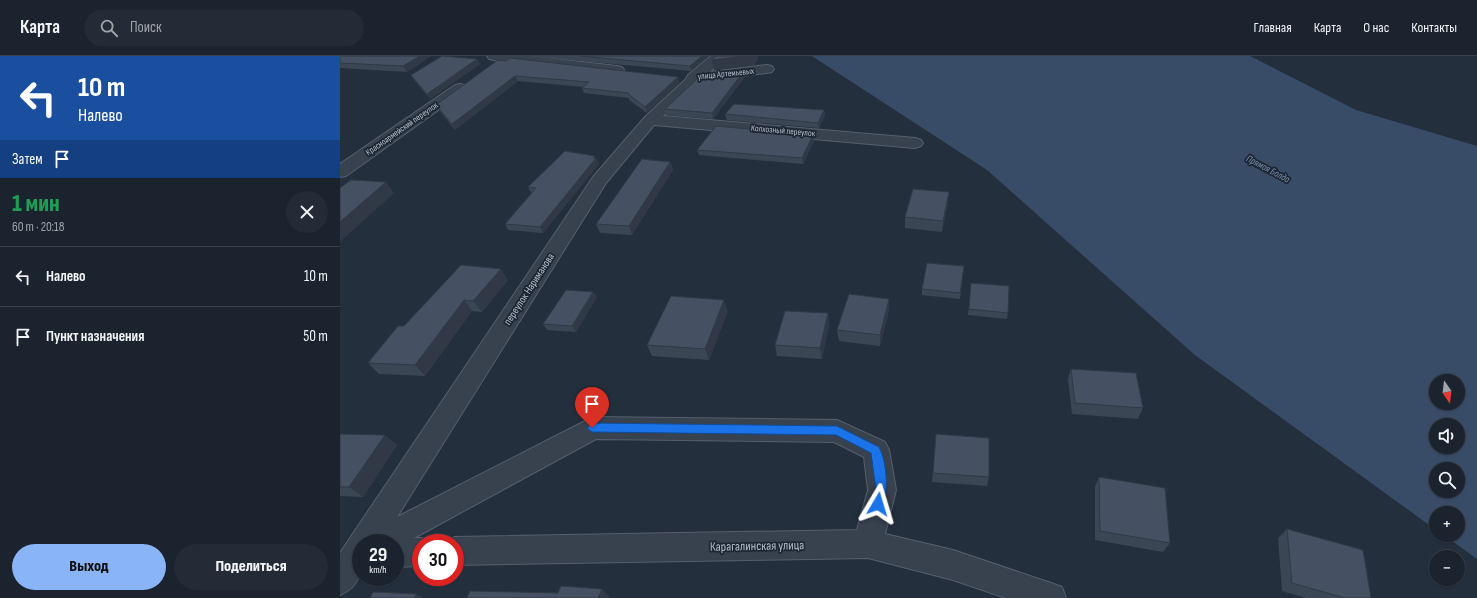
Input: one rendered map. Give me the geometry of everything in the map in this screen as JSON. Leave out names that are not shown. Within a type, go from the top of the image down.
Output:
[{"type":"street","points":[[494,56],[632,72]]},
{"type":"street","name":"Красноармейский переулок","points":[[340,172],[479,75],[503,56]]},
{"type":"street","name":"переулок Нариманова","points":[[370,534],[599,181],[650,120],[719,56]]},
{"type":"street","name":"улица Артемьевых","points":[[676,77],[697,78],[767,69]]},
{"type":"street","name":"Колхозный переулок","points":[[650,120],[915,143]]},
{"type":"street","points":[[389,534],[592,428],[837,431],[876,450],[882,490],[868,544]]},
{"type":"street","name":"Карагалинская улица","points":[[464,551],[868,544],[953,565],[1052,598]]},
{"type":"street","name":"переулок Нариманова","points":[[340,580],[352,561]]},
{"type":"water","name":"Прямая Болда","points":[[812,56],[1250,56],[1356,110],[1477,146],[1477,559],[1454,542],[1465,542],[1465,506],[1429,506],[1429,525],[1195,355],[987,170]]},
{"type":"building","points":[[340,56],[420,56],[403,66],[340,63]]},
{"type":"building","points":[[442,56],[477,59],[427,94],[411,75]]},
{"type":"building","points":[[580,56],[702,56],[690,66]]},
{"type":"building","points":[[716,56],[745,56],[712,60]]},
{"type":"building","points":[[510,58],[678,77],[645,107],[628,94],[629,93],[582,88],[589,82],[515,76],[452,124],[436,105],[498,60],[506,61]]},
{"type":"building","points":[[743,72],[712,113],[665,109],[698,78]]},
{"type":"building","points":[[734,104],[824,110],[818,123],[725,114]]},
{"type":"building","points":[[716,126],[813,135],[802,158],[697,150]]},
{"type":"building","points":[[565,151],[595,156],[593,158],[596,158],[540,227],[505,224],[536,188],[528,187]]},
{"type":"building","points":[[642,159],[670,162],[629,226],[596,224]]},
{"type":"building","points":[[351,180],[386,182],[340,222],[340,188]]},
{"type":"building","points":[[913,189],[949,192],[943,221],[905,217]]},
{"type":"building","points":[[927,263],[964,266],[960,293],[922,289]]},
{"type":"building","points":[[461,265],[501,269],[473,301],[464,300],[415,365],[368,363],[398,326],[404,326]]},
{"type":"building","points":[[971,283],[1009,286],[1008,313],[969,309]]},
{"type":"building","points":[[566,290],[593,292],[572,326],[543,324]]},
{"type":"building","points":[[849,294],[889,299],[880,335],[837,330]]},
{"type":"building","points":[[671,296],[724,300],[705,349],[647,345]]},
{"type":"building","points":[[785,311],[828,313],[820,348],[775,345]]},
{"type":"building","points":[[1071,369],[1136,373],[1143,408],[1075,403]]},
{"type":"building","points":[[340,434],[385,435],[349,487],[340,487]]},
{"type":"building","points":[[936,434],[989,438],[989,477],[933,473]]},
{"type":"building","points":[[1099,477],[1165,488],[1170,543],[1100,531]]},
{"type":"building","points":[[1287,529],[1363,550],[1371,598],[1345,598],[1292,583]]},
{"type":"building","points":[[561,586],[602,589],[598,598],[467,598],[470,591],[558,593]]},
{"type":"building","points":[[373,592],[417,594],[414,598],[370,598]]},
{"type":"route","points":[[592,428],[837,431],[876,450],[882,490],[878,504]]}]
